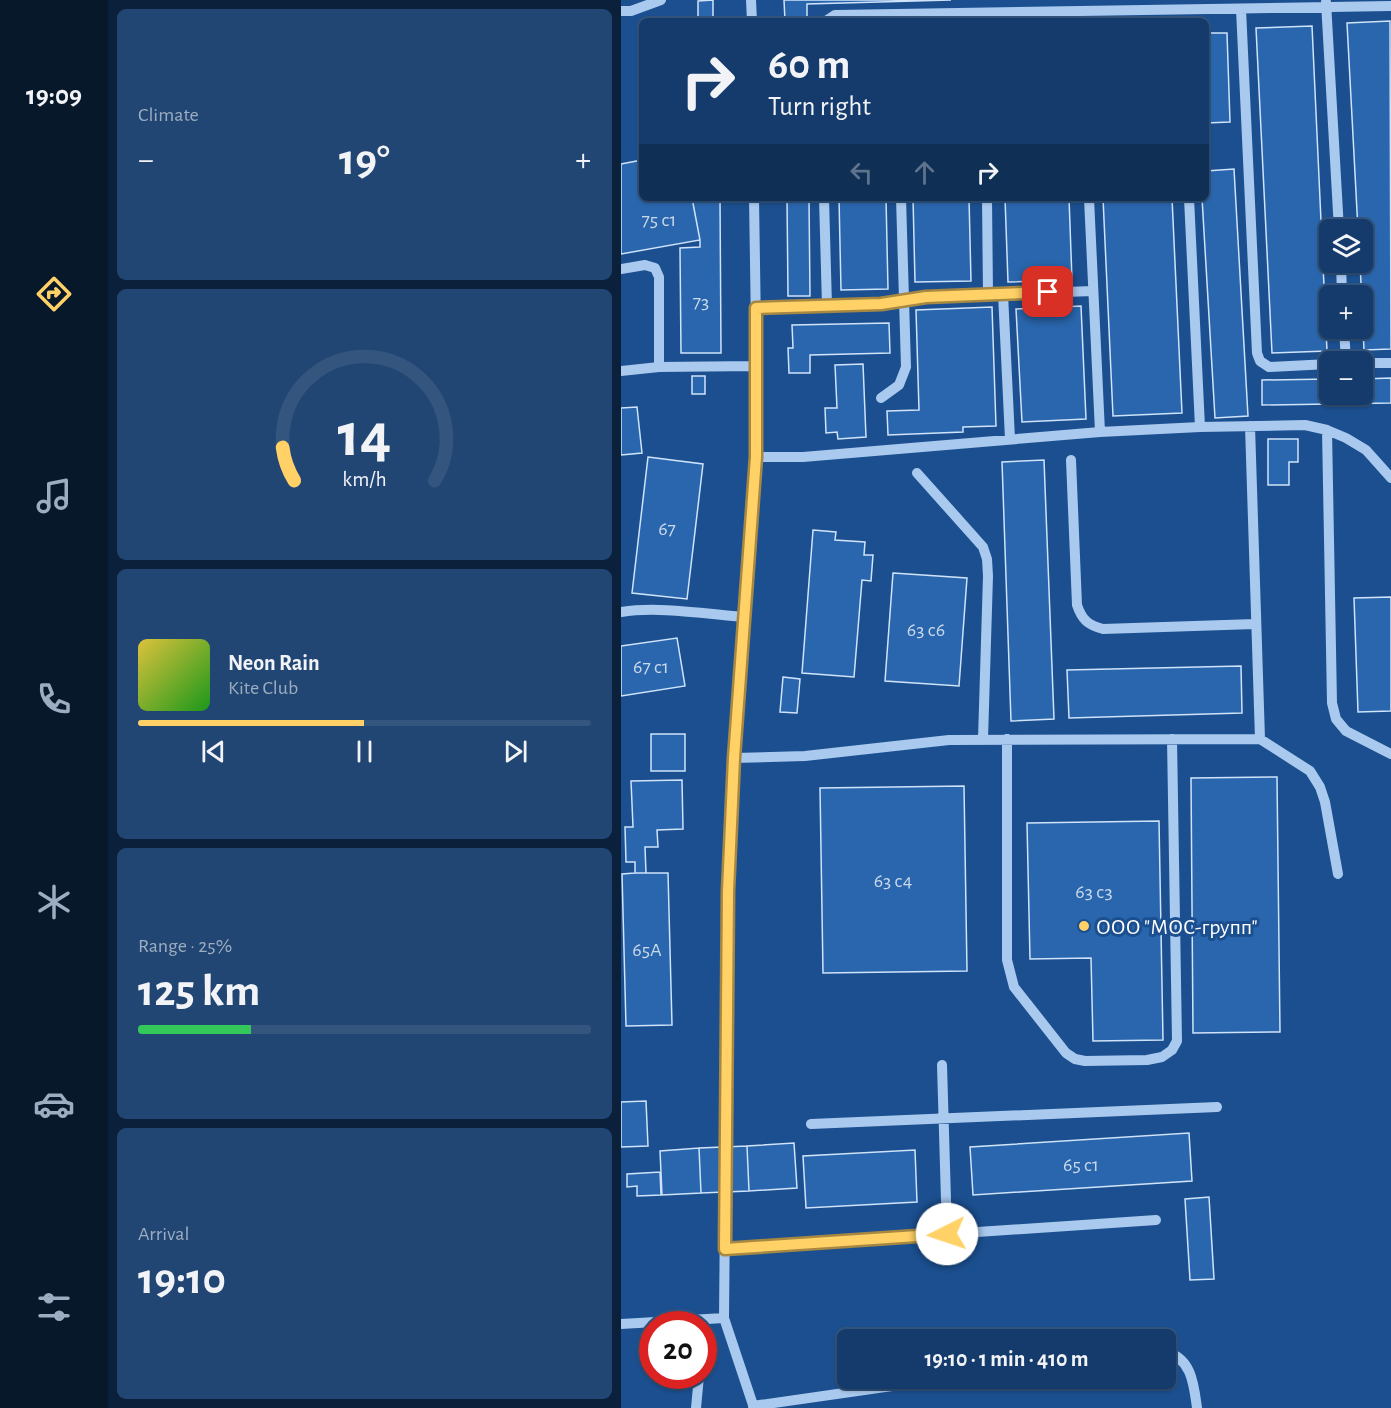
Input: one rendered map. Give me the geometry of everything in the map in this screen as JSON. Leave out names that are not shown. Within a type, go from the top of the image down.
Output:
[{"type":"street","points":[[621,11],[661,0]]},
{"type":"street","points":[[751,0],[752,18]]},
{"type":"street","points":[[830,18],[835,15],[896,18],[1180,15],[1326,4],[1391,6]]},
{"type":"street","points":[[1326,4],[1338,219]]},
{"type":"street","points":[[1241,9],[1257,353],[1260,361],[1269,366],[1319,364]]},
{"type":"street","points":[[754,201],[756,457],[734,758],[728,891],[724,1318],[753,1407],[874,1389]]},
{"type":"street","points":[[824,201],[827,306]]},
{"type":"street","points":[[881,398],[899,386],[906,367],[901,201]]},
{"type":"street","points":[[987,201],[988,294]]},
{"type":"street","points":[[1089,201],[1100,432]]},
{"type":"street","points":[[1189,201],[1200,427]]},
{"type":"street","points":[[621,269],[645,265],[655,268],[659,277],[659,367]]},
{"type":"street","points":[[756,308],[881,304],[926,297],[1093,291]]},
{"type":"street","points":[[1003,294],[1010,439]]},
{"type":"street","points":[[1373,363],[1391,363]]},
{"type":"street","points":[[621,371],[659,367],[756,366]]},
{"type":"street","points":[[756,457],[803,457],[1100,432],[1305,425],[1327,430],[1366,450],[1391,478]]},
{"type":"street","points":[[1250,426],[1260,739]]},
{"type":"street","points":[[1327,430],[1332,703],[1336,719],[1346,731],[1391,754]]},
{"type":"street","points":[[1071,460],[1077,605],[1081,617],[1089,625],[1104,629],[1255,624]]},
{"type":"street","points":[[917,473],[983,547],[987,559],[983,739]]},
{"type":"street","points":[[621,612],[654,611],[744,617]]},
{"type":"street","points":[[1007,739],[1007,960],[1010,977],[1014,987],[1066,1053],[1085,1061],[1155,1058],[1172,1050],[1177,1041],[1172,739]]},
{"type":"street","points":[[734,758],[805,756],[949,740],[1260,739],[1310,771],[1320,786],[1338,874]]},
{"type":"street","points":[[942,1065],[947,1234]]},
{"type":"street","points":[[811,1124],[1217,1107]]},
{"type":"street","points":[[725,1249],[1156,1220]]},
{"type":"street","points":[[717,1319],[724,1318]]},
{"type":"street","points":[[621,1324],[639,1324]]},
{"type":"street","points":[[1176,1356],[1186,1364],[1194,1383],[1197,1408]]},
{"type":"street","points":[[696,1408],[698,1389]]},
{"type":"building","points":[[713,0],[713,18],[698,18],[698,1]]},
{"type":"building","points":[[784,0],[951,0],[807,4],[807,18],[785,18]]},
{"type":"building","points":[[1390,21],[1391,349],[1364,350],[1364,339],[1373,339],[1373,285],[1361,285],[1360,273],[1373,273],[1373,219],[1357,219],[1347,23]]},
{"type":"building","points":[[1312,26],[1321,219],[1319,219],[1319,273],[1323,273],[1324,285],[1319,285],[1319,339],[1326,339],[1327,351],[1272,353],[1256,28]]},
{"type":"building","points":[[1209,33],[1227,33],[1230,122],[1209,123]]},
{"type":"building","points":[[639,161],[639,201],[693,201],[700,240],[621,254],[621,164]]},
{"type":"building","points":[[1234,169],[1248,416],[1215,418],[1202,201],[1209,201],[1209,171]]},
{"type":"building","points":[[693,201],[720,201],[721,353],[681,353],[680,248],[700,247]]},
{"type":"building","points":[[787,201],[809,201],[810,296],[788,296]]},
{"type":"building","points":[[839,201],[886,201],[888,289],[841,290]]},
{"type":"building","points":[[913,201],[969,201],[971,281],[915,282]]},
{"type":"building","points":[[1005,201],[1069,201],[1072,280],[1008,282]]},
{"type":"building","points":[[1103,201],[1172,201],[1182,413],[1113,416]]},
{"type":"building","points":[[1081,306],[1086,419],[1022,422],[1016,309]]},
{"type":"building","points":[[992,307],[996,426],[963,427],[963,432],[888,435],[887,411],[919,410],[916,310]]},
{"type":"building","points":[[889,323],[890,353],[810,355],[810,373],[789,373],[788,348],[793,348],[792,325]]},
{"type":"building","points":[[863,364],[866,437],[838,439],[837,432],[826,433],[825,408],[837,408],[835,365]]},
{"type":"building","points":[[692,376],[705,376],[705,394],[692,394]]},
{"type":"building","points":[[1391,378],[1391,403],[1373,403],[1373,379]]},
{"type":"building","points":[[1319,379],[1319,404],[1262,405],[1262,380]]},
{"type":"building","points":[[637,407],[642,453],[621,455],[621,408]]},
{"type":"building","points":[[1268,439],[1298,439],[1298,462],[1289,462],[1289,485],[1268,485]]},
{"type":"building","points":[[648,457],[703,464],[687,599],[632,593]]},
{"type":"building","points":[[1044,460],[1054,719],[1011,721],[1002,462]]},
{"type":"building","points":[[813,530],[836,532],[835,540],[865,542],[864,555],[873,555],[871,581],[862,580],[854,677],[802,673]]},
{"type":"building","points":[[893,573],[967,578],[959,686],[885,681]]},
{"type":"building","points":[[1391,597],[1391,711],[1358,712],[1354,598]]},
{"type":"building","points":[[677,638],[685,686],[621,696],[621,646]]},
{"type":"building","points":[[1241,666],[1242,713],[1069,718],[1067,670]]},
{"type":"building","points":[[783,677],[800,679],[797,713],[780,712]]},
{"type":"building","points":[[651,734],[685,734],[685,771],[651,771]]},
{"type":"building","points":[[1277,777],[1280,1032],[1193,1033],[1191,778]]},
{"type":"building","points":[[682,780],[683,829],[657,830],[658,847],[645,847],[646,873],[635,873],[635,862],[626,862],[625,827],[633,827],[631,781]]},
{"type":"building","points":[[964,786],[967,971],[823,973],[820,788]]},
{"type":"building","points":[[1159,821],[1163,1040],[1093,1041],[1091,958],[1030,959],[1027,823]]},
{"type":"building","points":[[668,873],[672,1025],[626,1026],[622,874]]},
{"type":"building","points":[[646,1101],[648,1146],[621,1147],[621,1102]]},
{"type":"building","points":[[1189,1133],[1192,1181],[973,1195],[970,1147]]},
{"type":"building","points":[[794,1143],[797,1188],[749,1191],[747,1146]]},
{"type":"building","points":[[747,1146],[749,1191],[701,1193],[699,1148]]},
{"type":"building","points":[[699,1148],[701,1193],[662,1195],[660,1151]]},
{"type":"building","points":[[915,1150],[917,1202],[806,1208],[803,1156]]},
{"type":"building","points":[[660,1172],[661,1195],[637,1196],[637,1186],[627,1187],[627,1174]]},
{"type":"building","points":[[1209,1197],[1214,1279],[1190,1280],[1185,1199]]},
{"type":"place","name":"ООО \"МОС-групп\"","points":[[1084,926]]},
{"type":"route","points":[[947,1234],[725,1249],[728,891],[734,758],[756,457],[756,308],[881,304],[926,297],[1048,292]]}]
